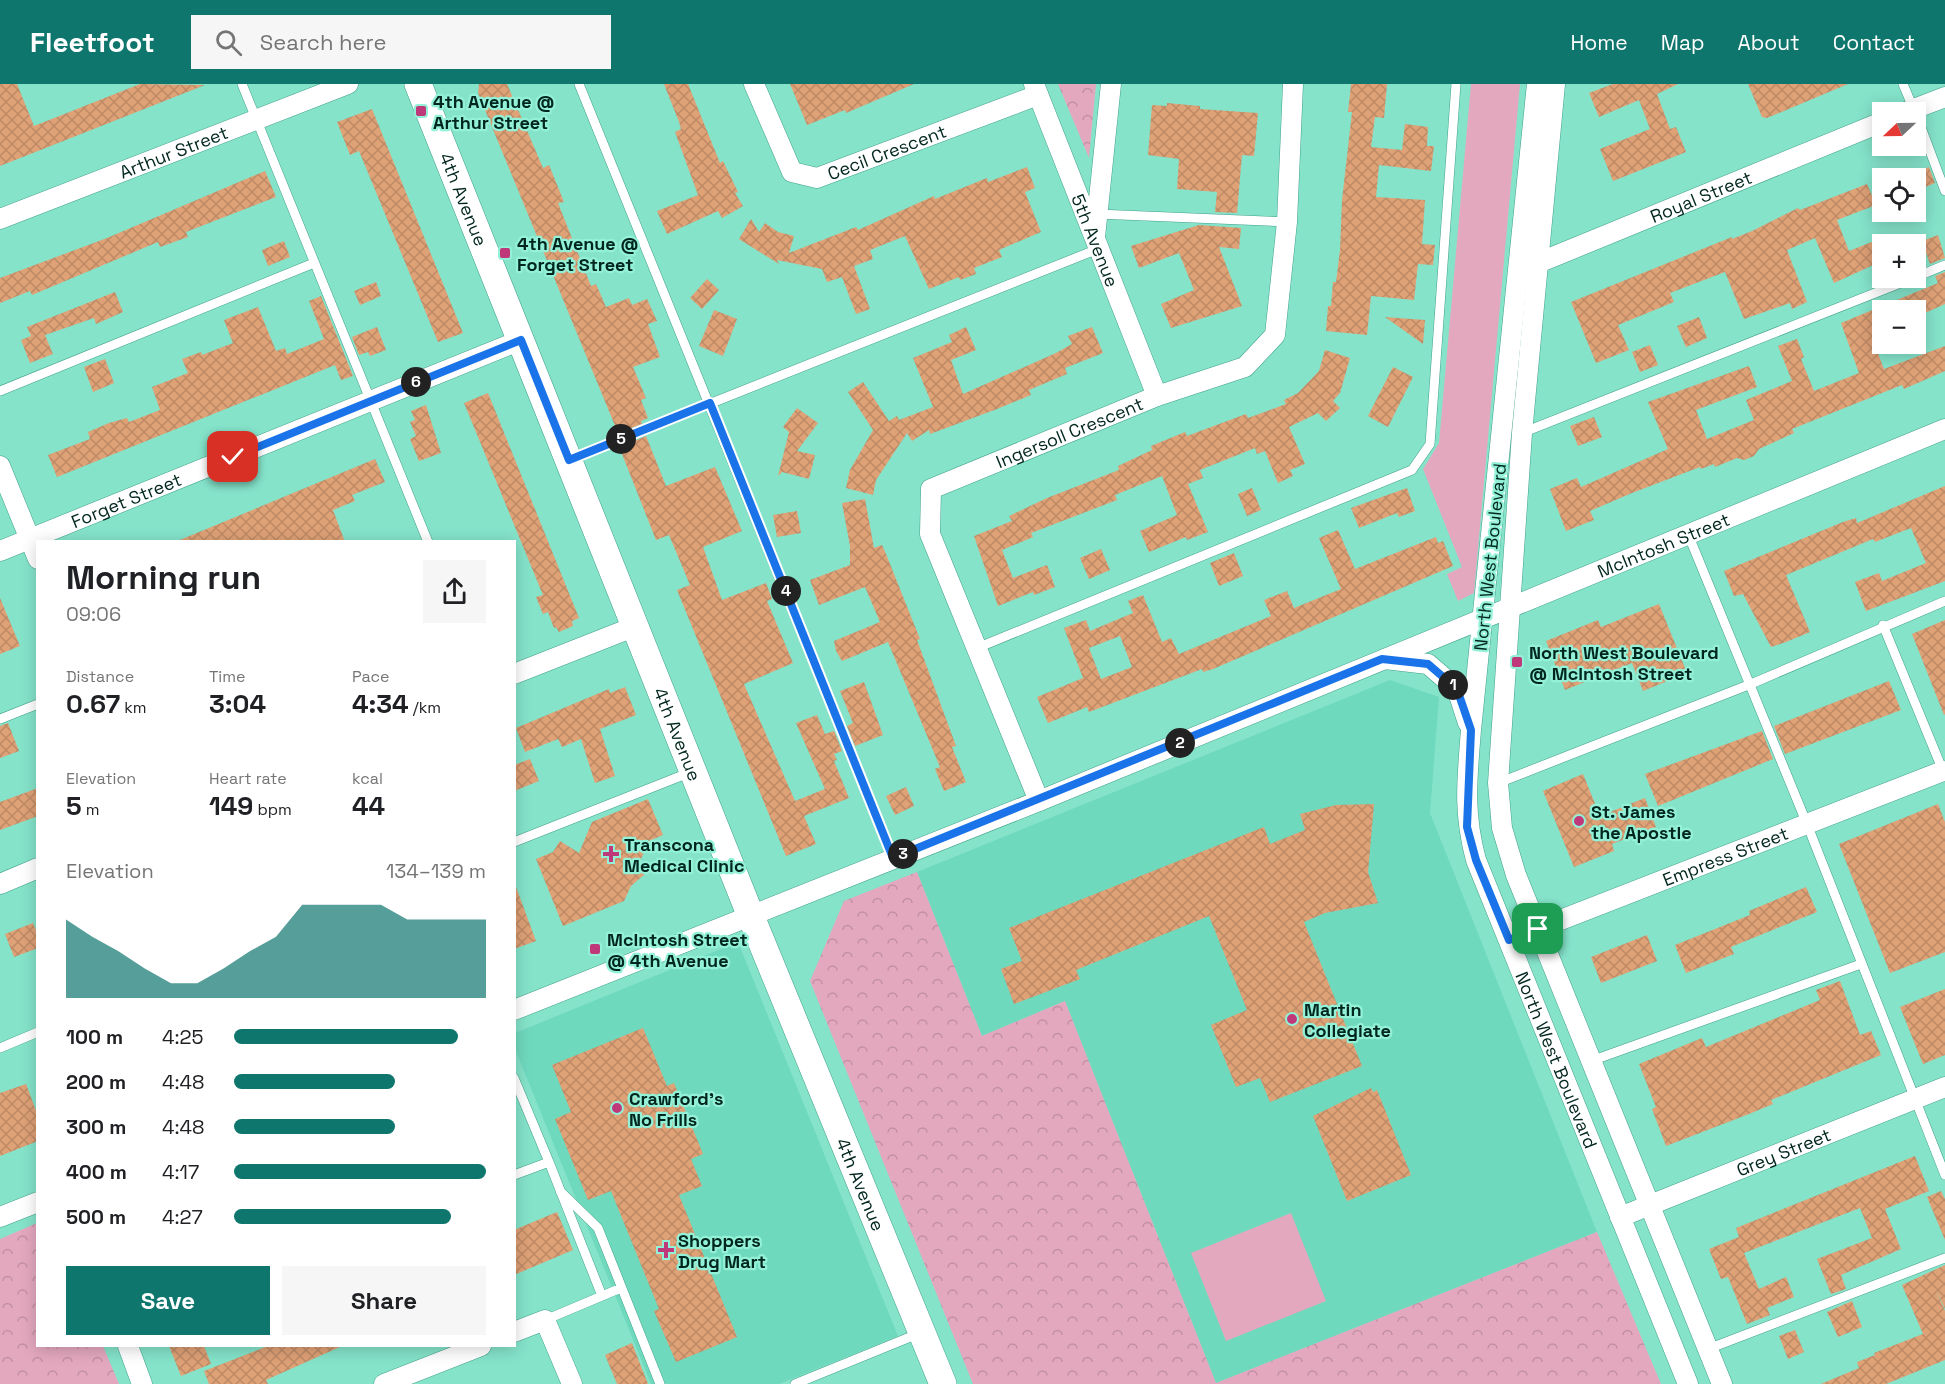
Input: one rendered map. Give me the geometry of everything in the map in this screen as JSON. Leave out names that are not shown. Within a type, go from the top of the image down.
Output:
[{"type":"street","name":"Arthur Street","points":[[0,219],[348,84]]},
{"type":"street","name":"4th Avenue","points":[[418,84],[750,914],[943,1384]]},
{"type":"street","name":"Cecil Crescent","points":[[754,84],[792,172],[817,178],[1036,90]]},
{"type":"street","points":[[1096,245],[1097,214],[1111,84]]},
{"type":"street","name":"Ingersoll Crescent","points":[[1039,801],[930,534],[931,489],[1157,396],[1245,367],[1275,336],[1287,222],[1293,84]]},
{"type":"street","name":"North West Boulevard","points":[[1552,84],[1471,730],[1467,827],[1476,860],[1688,1384]]},
{"type":"street","name":"5th Avenue","points":[[1036,90],[1157,396]]},
{"type":"street","points":[[1926,106],[1945,97]]},
{"type":"street","name":"Royal Street","points":[[1529,263],[1872,126]]},
{"type":"street","name":"North West Boulevard","points":[[1529,263],[1522,433],[1498,783],[1502,828],[1516,875],[1722,1384]]},
{"type":"street","name":"Forget Street","points":[[0,551],[521,340]]},
{"type":"street","name":"McIntosh Street","points":[[516,1009],[750,914],[1039,801],[1945,429]]},
{"type":"street","points":[[0,466],[36,555]]},
{"type":"street","points":[[516,674],[636,626]]},
{"type":"street","name":"McIntosh Street","points":[[1382,659],[1428,664],[1457,689],[1471,730]]},
{"type":"street","name":"Empress Street","points":[[1509,940],[1943,771]]},
{"type":"street","points":[[0,884],[36,869]]},
{"type":"street","name":"Grey Street","points":[[1620,1217],[1945,1087]]},
{"type":"street","points":[[0,1217],[36,1203]]},
{"type":"street","points":[[516,1331],[545,1320],[572,1384]]},
{"type":"street","points":[[128,1347],[142,1384]]},
{"type":"street","points":[[384,1384],[478,1347]]},
{"type":"lane","points":[[242,84],[427,540]]},
{"type":"lane","points":[[579,84],[893,858]]},
{"type":"lane","points":[[977,648],[1412,470],[1430,444],[1456,84]]},
{"type":"lane","points":[[1903,84],[1909,102]]},
{"type":"lane","points":[[1926,146],[1945,191]]},
{"type":"lane","points":[[1097,214],[1287,222]]},
{"type":"lane","points":[[569,460],[1096,245]]},
{"type":"lane","points":[[0,391],[314,262]]},
{"type":"lane","points":[[1926,272],[1945,265]]},
{"type":"lane","points":[[1522,433],[1886,288]]},
{"type":"lane","points":[[1688,534],[1751,684],[1945,1175]]},
{"type":"lane","points":[[1498,783],[1751,684],[1883,625],[1945,601]]},
{"type":"lane","points":[[1883,625],[1943,771]]},
{"type":"lane","points":[[0,719],[36,705]]},
{"type":"lane","points":[[516,841],[693,771]]},
{"type":"lane","points":[[1591,1061],[1861,964]]},
{"type":"lane","points":[[0,1047],[36,1033]]},
{"type":"lane","points":[[516,1083],[602,1296]]},
{"type":"lane","points":[[516,1173],[549,1162]]},
{"type":"lane","points":[[560,1191],[598,1228],[660,1384]]},
{"type":"lane","points":[[1708,1349],[1945,1258]]},
{"type":"lane","points":[[545,1320],[621,1288]]},
{"type":"lane","points":[[795,1384],[922,1332]]},
{"type":"shaded area","name":"Martin Collegiate","points":[[1390,680],[1439,697],[1430,813],[1597,1232],[1216,1383],[1065,1001],[982,1036],[917,872]]},
{"type":"shaded area","points":[[738,942],[898,1336],[779,1384],[651,1384],[516,1051],[516,1033]]},
{"type":"green space","points":[[1058,84],[1096,84],[1089,158]]},
{"type":"green space","points":[[1471,84],[1520,84],[1474,593],[1458,601],[1447,574],[1462,567],[1423,469],[1439,443]]},
{"type":"green space","points":[[917,872],[982,1036],[1065,1001],[1216,1383],[1597,1232],[1661,1384],[973,1384],[810,981],[844,901]]},
{"type":"green space","points":[[1291,1213],[1326,1301],[1226,1341],[1191,1253]]},
{"type":"green space","points":[[36,1223],[36,1347],[103,1347],[119,1384],[0,1384],[0,1239]]},
{"type":"building","points":[[0,84],[17,84],[34,126],[140,84],[205,85],[0,166]]},
{"type":"building","points":[[479,84],[507,84],[543,168],[549,165],[564,202],[558,203],[591,286],[596,284],[606,307],[629,298],[632,305],[647,299],[657,321],[648,324],[660,357],[633,367],[646,398],[641,400],[648,418],[641,421],[642,424],[618,433],[478,93]]},
{"type":"building","points":[[664,84],[688,84],[720,163],[723,161],[738,192],[735,193],[743,206],[722,218],[718,211],[667,234],[657,211],[698,195],[675,132],[681,129]]},
{"type":"building","points":[[790,84],[914,84],[846,113],[845,110],[807,125]]},
{"type":"building","points":[[1351,84],[1387,84],[1384,118],[1375,117],[1371,147],[1402,150],[1405,124],[1428,127],[1427,146],[1434,146],[1431,171],[1379,165],[1376,197],[1425,200],[1422,244],[1435,245],[1433,265],[1418,264],[1414,300],[1371,296],[1367,335],[1326,331],[1328,306],[1331,306],[1333,282],[1336,282],[1340,250],[1342,200],[1352,112],[1348,112]]},
{"type":"building","points":[[1613,84],[1678,84],[1657,94],[1670,129],[1676,127],[1686,152],[1613,181],[1600,149],[1650,129],[1639,100],[1599,117],[1589,93]]},
{"type":"building","points":[[1748,84],[1848,84],[1767,118],[1762,117]]},
{"type":"building","points":[[1167,103],[1200,106],[1200,109],[1258,113],[1254,156],[1242,155],[1237,213],[1215,212],[1217,192],[1177,189],[1179,159],[1148,155],[1152,105],[1167,106]]},
{"type":"building","points":[[372,109],[463,333],[438,342],[359,151],[350,155],[337,122]]},
{"type":"building","points":[[1027,167],[1035,188],[1025,192],[1041,232],[999,250],[1002,257],[974,268],[976,274],[960,280],[959,277],[929,289],[905,236],[870,250],[873,259],[854,266],[870,309],[856,314],[842,277],[827,282],[822,269],[777,260],[779,264],[739,239],[751,219],[759,232],[765,223],[778,232],[794,236],[789,253],[856,227],[858,230],[934,196],[935,199],[987,178],[988,182]]},
{"type":"building","points":[[1929,167],[1935,183],[1926,187],[1926,168]]},
{"type":"building","points":[[265,171],[276,197],[186,232],[188,237],[160,247],[158,242],[32,295],[30,291],[0,303],[0,278],[107,238]]},
{"type":"building","points":[[1867,184],[1872,196],[1872,207],[1837,220],[1849,251],[1872,242],[1872,266],[1834,283],[1815,238],[1787,250],[1807,302],[1792,309],[1790,303],[1744,319],[1725,272],[1670,293],[1674,302],[1618,325],[1629,350],[1596,363],[1571,302],[1752,231],[1798,208],[1800,210]]},
{"type":"building","points":[[1199,225],[1241,228],[1239,249],[1219,247],[1242,306],[1171,328],[1161,304],[1194,290],[1179,253],[1139,268],[1131,246]]},
{"type":"building","points":[[1938,235],[1945,258],[1930,264],[1926,252],[1926,240]]},
{"type":"building","points":[[284,241],[290,257],[268,266],[262,250]]},
{"type":"building","points":[[1945,272],[1945,304],[1926,313],[1926,300],[1897,300],[1938,283],[1935,276]]},
{"type":"building","points":[[707,279],[719,290],[702,309],[690,298]]},
{"type":"building","points":[[376,282],[381,296],[360,305],[354,291]]},
{"type":"building","points":[[115,292],[123,312],[96,324],[94,318],[45,335],[53,354],[30,363],[21,340],[31,336],[27,327]]},
{"type":"building","points":[[321,296],[353,376],[341,380],[335,365],[57,477],[48,455],[90,439],[88,432],[109,423],[127,418],[129,422],[160,410],[152,387],[188,373],[182,359],[201,352],[202,355],[233,343],[224,320],[258,307],[276,351],[285,348],[287,354],[324,339],[309,301]]},
{"type":"building","points":[[714,310],[737,319],[723,356],[699,346]]},
{"type":"building","points":[[1872,310],[1872,354],[1878,354],[1884,369],[1945,346],[1945,371],[1904,389],[1902,385],[1792,429],[1794,433],[1759,449],[1754,456],[1744,460],[1737,458],[1715,467],[1714,464],[1701,469],[1700,467],[1632,493],[1590,511],[1594,520],[1566,531],[1550,489],[1577,478],[1581,487],[1668,449],[1648,402],[1749,366],[1757,387],[1696,410],[1707,439],[1754,420],[1746,400],[1792,381],[1778,346],[1797,339],[1804,357],[1801,359],[1814,391],[1859,373],[1841,323]]},
{"type":"building","points":[[1385,317],[1425,320],[1423,344]]},
{"type":"building","points":[[1699,317],[1707,338],[1686,347],[1677,326]]},
{"type":"building","points":[[377,327],[386,350],[370,356],[368,352],[359,355],[352,337]]},
{"type":"building","points":[[966,327],[976,350],[951,360],[963,394],[1056,353],[1072,344],[1068,336],[1092,327],[1103,353],[1065,368],[1067,374],[1029,390],[1031,395],[997,409],[930,434],[929,430],[912,441],[907,433],[876,480],[873,495],[846,488],[850,470],[873,430],[848,392],[863,382],[889,421],[897,416],[899,420],[933,407],[913,358],[952,342],[949,335]]},
{"type":"building","points":[[1650,345],[1658,365],[1640,372],[1632,352]]},
{"type":"building","points":[[1325,350],[1350,358],[1340,393],[1333,401],[1340,408],[1326,421],[1318,413],[1289,427],[1305,464],[1290,470],[1293,476],[1278,483],[1265,451],[1257,454],[1255,448],[1200,470],[1203,478],[1188,484],[1208,532],[1187,540],[1186,537],[1149,552],[1140,531],[1177,515],[1162,476],[1115,495],[1117,500],[1031,533],[1033,537],[1002,550],[1013,578],[1047,565],[1055,587],[1034,595],[1033,592],[998,606],[974,536],[1012,521],[1009,516],[1047,498],[1119,470],[1118,466],[1152,450],[1151,446],[1185,432],[1187,436],[1246,414],[1248,418],[1286,404],[1284,400],[1298,393],[1319,371]]},
{"type":"building","points":[[105,359],[114,383],[93,392],[84,367]]},
{"type":"building","points":[[1393,367],[1413,377],[1388,427],[1368,416]]},
{"type":"building","points":[[488,393],[579,618],[572,621],[573,626],[559,632],[556,627],[554,628],[548,612],[543,614],[536,597],[543,595],[464,403]]},
{"type":"building","points":[[426,405],[441,453],[419,461],[410,439],[416,436],[410,422],[415,420],[411,411]]},
{"type":"building","points":[[797,408],[818,423],[797,451],[815,455],[809,479],[782,472],[778,476],[789,432],[783,427]]},
{"type":"building","points":[[1594,417],[1602,437],[1578,446],[1570,426]]},
{"type":"building","points":[[646,436],[666,486],[715,467],[742,531],[703,547],[722,600],[766,583],[772,599],[767,601],[793,663],[744,684],[795,801],[825,789],[796,723],[817,715],[825,734],[834,731],[842,751],[834,754],[837,760],[834,761],[849,798],[804,816],[816,844],[786,856],[677,590],[690,585],[669,535],[656,540],[622,454],[625,452],[623,446]]},
{"type":"building","points":[[375,459],[385,482],[352,495],[355,501],[333,510],[344,540],[180,540]]},
{"type":"building","points":[[1945,486],[1945,581],[1866,611],[1855,582],[1879,573],[1882,581],[1926,563],[1911,528],[1875,542],[1873,539],[1786,575],[1810,632],[1786,642],[1771,647],[1743,594],[1734,596],[1724,571],[1843,522],[1856,518],[1857,523]]},
{"type":"building","points":[[1252,488],[1261,510],[1247,516],[1238,494]]},
{"type":"building","points":[[1407,488],[1415,511],[1399,517],[1397,513],[1359,528],[1351,508]]},
{"type":"building","points":[[865,499],[874,548],[882,545],[920,639],[917,640],[956,746],[952,747],[966,782],[944,791],[935,769],[940,767],[888,642],[842,661],[836,651],[834,641],[880,622],[865,587],[819,605],[810,580],[850,565],[850,546],[842,503]]},
{"type":"building","points":[[797,511],[801,533],[777,537],[773,515]]},
{"type":"building","points":[[1338,530],[1355,569],[1436,537],[1438,543],[1443,541],[1453,566],[1213,669],[1203,672],[1202,669],[1089,712],[1087,707],[1048,723],[1037,697],[1083,678],[1064,628],[1086,620],[1090,631],[1133,613],[1128,601],[1143,595],[1162,642],[1171,638],[1179,654],[1271,616],[1264,600],[1287,591],[1294,608],[1341,589],[1319,538]],"holes":[[[1120,636],[1132,667],[1101,679],[1089,648]]]},
{"type":"building","points":[[1101,549],[1110,570],[1089,579],[1080,558]]},
{"type":"building","points":[[1234,553],[1243,576],[1219,586],[1210,563]]},
{"type":"building","points":[[0,598],[20,646],[0,654]]},
{"type":"building","points":[[1659,604],[1687,673],[1643,691],[1632,663],[1565,690],[1546,641],[1598,620],[1601,627]]},
{"type":"building","points":[[1945,620],[1945,714],[1944,715],[1912,634]]},
{"type":"building","points":[[1889,681],[1901,710],[1785,754],[1774,726]]},
{"type":"building","points":[[864,682],[883,735],[855,746],[847,726],[853,723],[840,691]]},
{"type":"building","points":[[625,687],[636,715],[600,729],[615,776],[595,783],[581,739],[562,747],[558,739],[525,752],[516,728],[609,689],[610,693]]},
{"type":"building","points":[[8,723],[19,751],[0,758],[0,726]]},
{"type":"building","points":[[1762,731],[1773,759],[1658,806],[1645,774]]},
{"type":"building","points":[[530,759],[539,781],[516,790],[516,764]]},
{"type":"building","name":"St. James the Apostle","points":[[1583,774],[1600,816],[1645,798],[1656,827],[1612,844],[1614,851],[1574,867],[1543,791]]},
{"type":"building","points":[[906,787],[914,806],[895,815],[886,796]]},
{"type":"building","points":[[36,789],[36,817],[0,830],[0,802]]},
{"type":"building","name":"Transcona Medical Clinic","points":[[648,799],[663,835],[649,841],[640,861],[645,874],[631,886],[624,901],[563,926],[536,859],[553,852],[560,841],[579,853],[592,822]]},
{"type":"building","points":[[1374,804],[1368,872],[1378,903],[1325,913],[1304,922],[1362,1066],[1270,1102],[1260,1078],[1236,1087],[1211,1025],[1247,1010],[1209,916],[1076,970],[1080,979],[1014,1004],[1001,969],[1022,961],[1009,928],[1264,827],[1270,844],[1305,830],[1300,814],[1336,805]]},
{"type":"building","points":[[1938,804],[1945,822],[1945,952],[1890,973],[1839,844]]},
{"type":"building","points":[[516,887],[536,941],[516,948]]},
{"type":"building","points":[[1806,887],[1817,912],[1731,947],[1734,954],[1686,973],[1675,945],[1750,915],[1749,911]]},
{"type":"building","points":[[33,923],[36,930],[36,949],[14,957],[5,934]]},
{"type":"building","points":[[1647,935],[1657,961],[1601,983],[1591,957]]},
{"type":"building","points":[[1840,981],[1860,1035],[1871,1031],[1881,1055],[1771,1100],[1773,1104],[1666,1146],[1652,1109],[1656,1107],[1639,1064],[1702,1038],[1706,1047],[1791,1012],[1820,1000],[1816,990]]},
{"type":"building","points":[[1945,989],[1945,1055],[1923,1064],[1900,1007]]},
{"type":"building","points":[[643,1028],[667,1086],[674,1083],[703,1154],[691,1159],[702,1186],[679,1195],[737,1337],[676,1362],[654,1311],[659,1309],[611,1191],[588,1200],[555,1119],[571,1112],[552,1065]]},
{"type":"building","points":[[26,1084],[36,1111],[36,1142],[0,1156],[0,1093]]},
{"type":"building","points":[[1371,1088],[1373,1092],[1377,1090],[1411,1175],[1347,1201],[1313,1116]]},
{"type":"building","points":[[1915,1156],[1929,1191],[1885,1209],[1901,1249],[1841,1275],[1846,1289],[1831,1294],[1817,1259],[1872,1238],[1860,1208],[1744,1253],[1759,1289],[1786,1277],[1794,1297],[1767,1308],[1770,1315],[1747,1324],[1728,1277],[1721,1279],[1709,1249],[1739,1237],[1736,1228]]},
{"type":"building","points":[[1941,1191],[1945,1199],[1945,1240],[1927,1197]]},
{"type":"building","points":[[557,1212],[573,1250],[516,1274],[516,1229]]},
{"type":"building","points":[[1945,1265],[1945,1309],[1935,1288],[1945,1311],[1945,1360],[1886,1384],[1821,1384],[1859,1368],[1857,1362],[1875,1355],[1874,1353],[1923,1334],[1902,1285]]},
{"type":"building","points":[[1852,1301],[1862,1327],[1838,1337],[1827,1312]]},
{"type":"building","points":[[1795,1330],[1804,1352],[1788,1359],[1779,1336]]},
{"type":"building","points":[[632,1343],[648,1384],[617,1384],[605,1355]]},
{"type":"building","points":[[169,1347],[204,1347],[211,1364],[181,1376]]},
{"type":"building","points":[[265,1347],[340,1347],[266,1380],[268,1384],[209,1384],[204,1371]]},
{"type":"place","name":"4th Avenue @ Arthur Street","points":[[421,111]]},
{"type":"place","name":"4th Avenue @ Forget Street","points":[[505,253]]},
{"type":"place","name":"North West Boulevard @ McIntosh Street","points":[[1517,662]]},
{"type":"place","name":"St. James the Apostle","points":[[1579,821]]},
{"type":"place","name":"Transcona Medical Clinic","points":[[611,854]]},
{"type":"place","name":"McIntosh Street @ 4th Avenue","points":[[595,949]]},
{"type":"place","name":"Martin Collegiate","points":[[1292,1019]]},
{"type":"place","name":"Crawford's No Frills","points":[[617,1108]]},
{"type":"place","name":"Shoppers Drug Mart","points":[[666,1250]]},
{"type":"route","points":[[233,457],[521,340],[569,460],[710,403],[893,858],[1039,801],[1382,659],[1428,664],[1457,689],[1471,730],[1466,789],[1467,827],[1476,860],[1509,940],[1538,929]]}]
